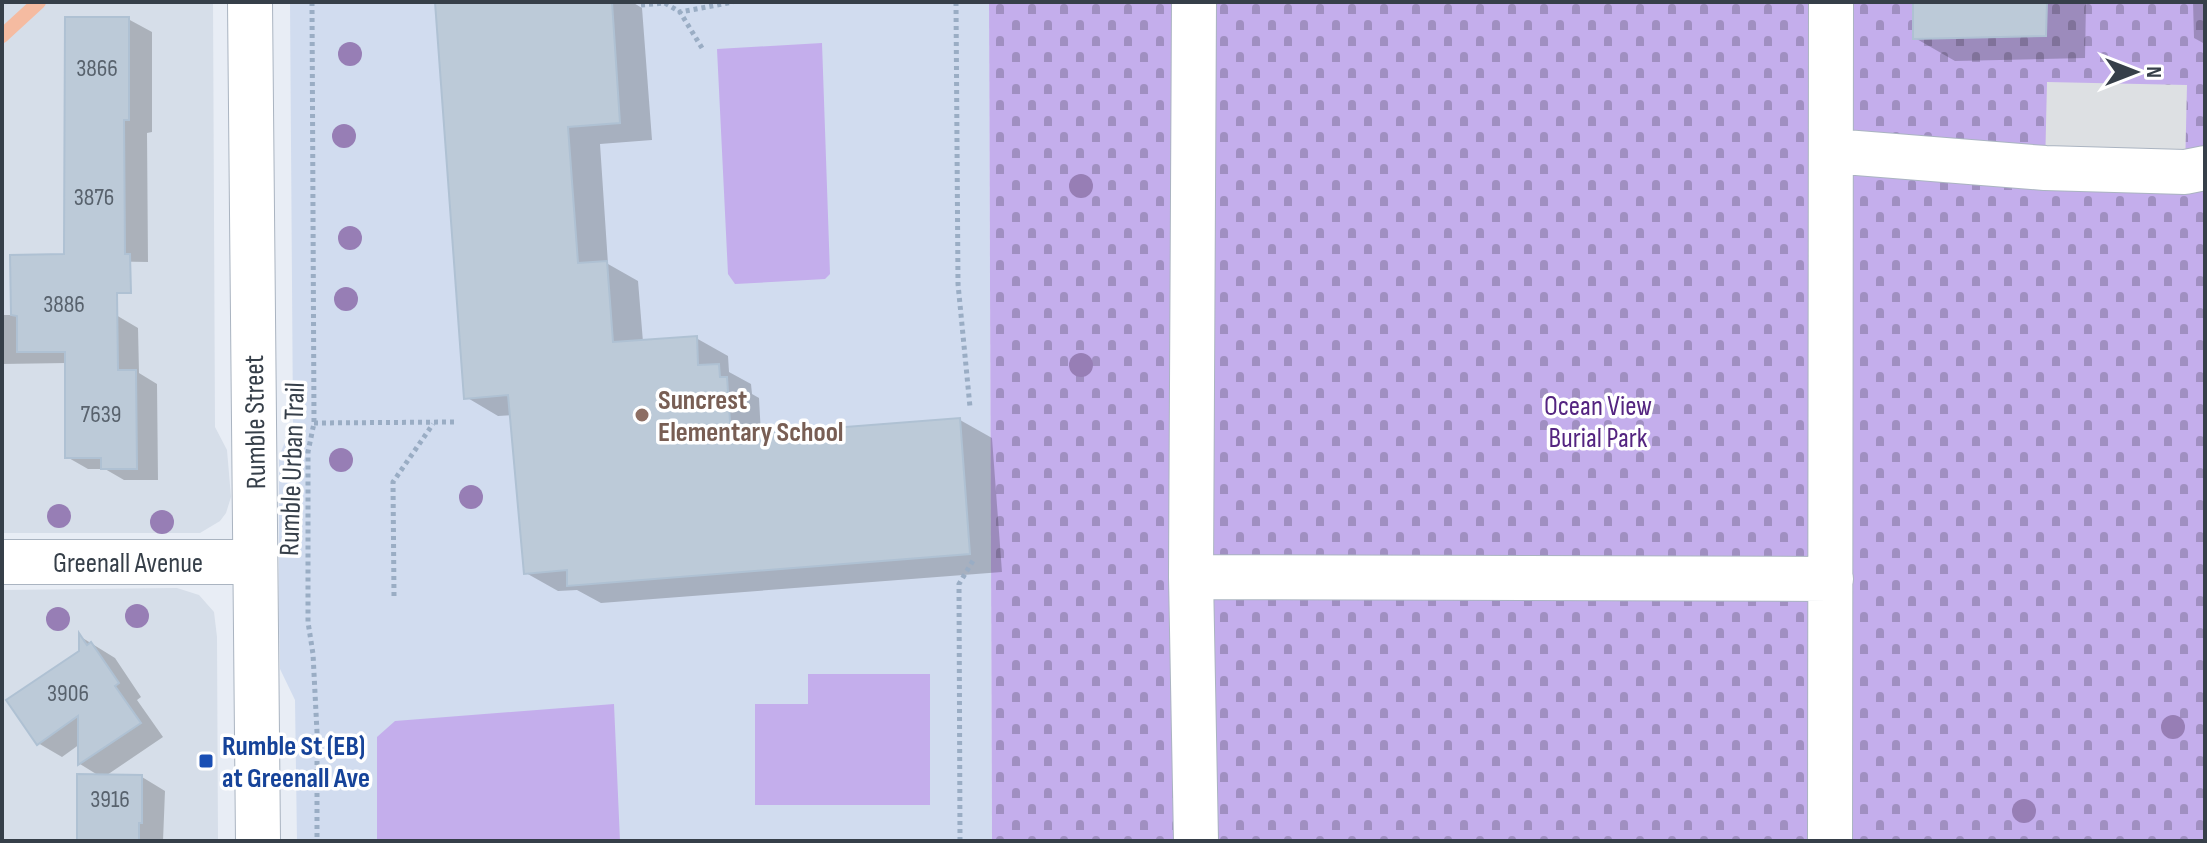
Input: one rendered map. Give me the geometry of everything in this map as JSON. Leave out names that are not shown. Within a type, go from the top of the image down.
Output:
[{"type":"street","name":"Rumble Street","points":[[250,2],[258,841]]},
{"type":"street","points":[[1194,2],[1191,577],[1196,841]]},
{"type":"street","points":[[1830,841],[1831,2]]},
{"type":"street","points":[[1832,151],[2045,168],[2185,172],[2205,168]]},
{"type":"street","name":"Greenall Avenue","points":[[2,562],[255,562]]},
{"type":"street","points":[[1191,577],[1831,579]]},
{"type":"path","name":"Rumble Urban Trail","points":[[312,2],[314,423],[308,452],[308,622],[317,732],[317,841]]},
{"type":"path","points":[[680,12],[733,2]]},
{"type":"path","points":[[956,2],[958,284],[970,407]]},
{"type":"path","points":[[641,5],[665,3],[680,12],[702,48]]},
{"type":"path","points":[[314,423],[455,422]]},
{"type":"path","points":[[394,596],[393,482],[433,424]]},
{"type":"path","points":[[960,841],[959,584],[974,559]]},
{"type":"shaded area","points":[[2,2],[213,2],[215,427],[227,450],[231,497],[220,521],[200,533],[2,533]]},
{"type":"shaded area","name":"Suncrest Elementary School","points":[[290,2],[989,2],[992,841],[297,841],[295,700],[280,669],[279,624],[279,456],[293,424]]},
{"type":"shaded area","points":[[2047,82],[2187,85],[2185,172],[2045,168]]},
{"type":"shaded area","points":[[177,588],[199,595],[214,612],[217,637],[218,841],[2,841],[2,590]]},
{"type":"green space","name":"Ocean View Burial Park","points":[[989,2],[2205,2],[2205,841],[992,841]]},
{"type":"green space","points":[[822,43],[830,274],[825,279],[735,284],[728,274],[717,49]]},
{"type":"green space","points":[[808,674],[930,674],[930,805],[755,805],[755,704],[808,704]]},
{"type":"green space","points":[[614,704],[620,841],[377,841],[377,737],[395,721]]},
{"type":"building","points":[[435,2],[612,2],[620,123],[568,127],[578,263],[607,261],[613,342],[697,336],[698,365],[719,364],[720,377],[727,377],[731,436],[960,418],[970,554],[567,586],[567,570],[524,574],[508,395],[464,399]]},
{"type":"building","points":[[1913,2],[2047,2],[2046,36],[1913,39]]},
{"type":"building","points":[[65,17],[129,17],[129,120],[124,120],[125,254],[130,254],[131,293],[117,293],[118,370],[136,370],[137,469],[101,469],[101,458],[65,458],[65,352],[17,352],[17,316],[11,315],[10,255],[64,254]]},
{"type":"building","points":[[79,633],[87,645],[91,642],[119,683],[115,686],[141,723],[78,765],[78,716],[37,745],[6,700],[79,651]]},
{"type":"building","points":[[77,774],[142,775],[139,841],[77,841]]},
{"type":"waterway","points":[[2,36],[39,2]]},
{"type":"place","name":"Suncrest Elementary School","points":[[642,415]]},
{"type":"place","name":"Rumble St (EB) at Greenall Ave","points":[[206,761]]}]
